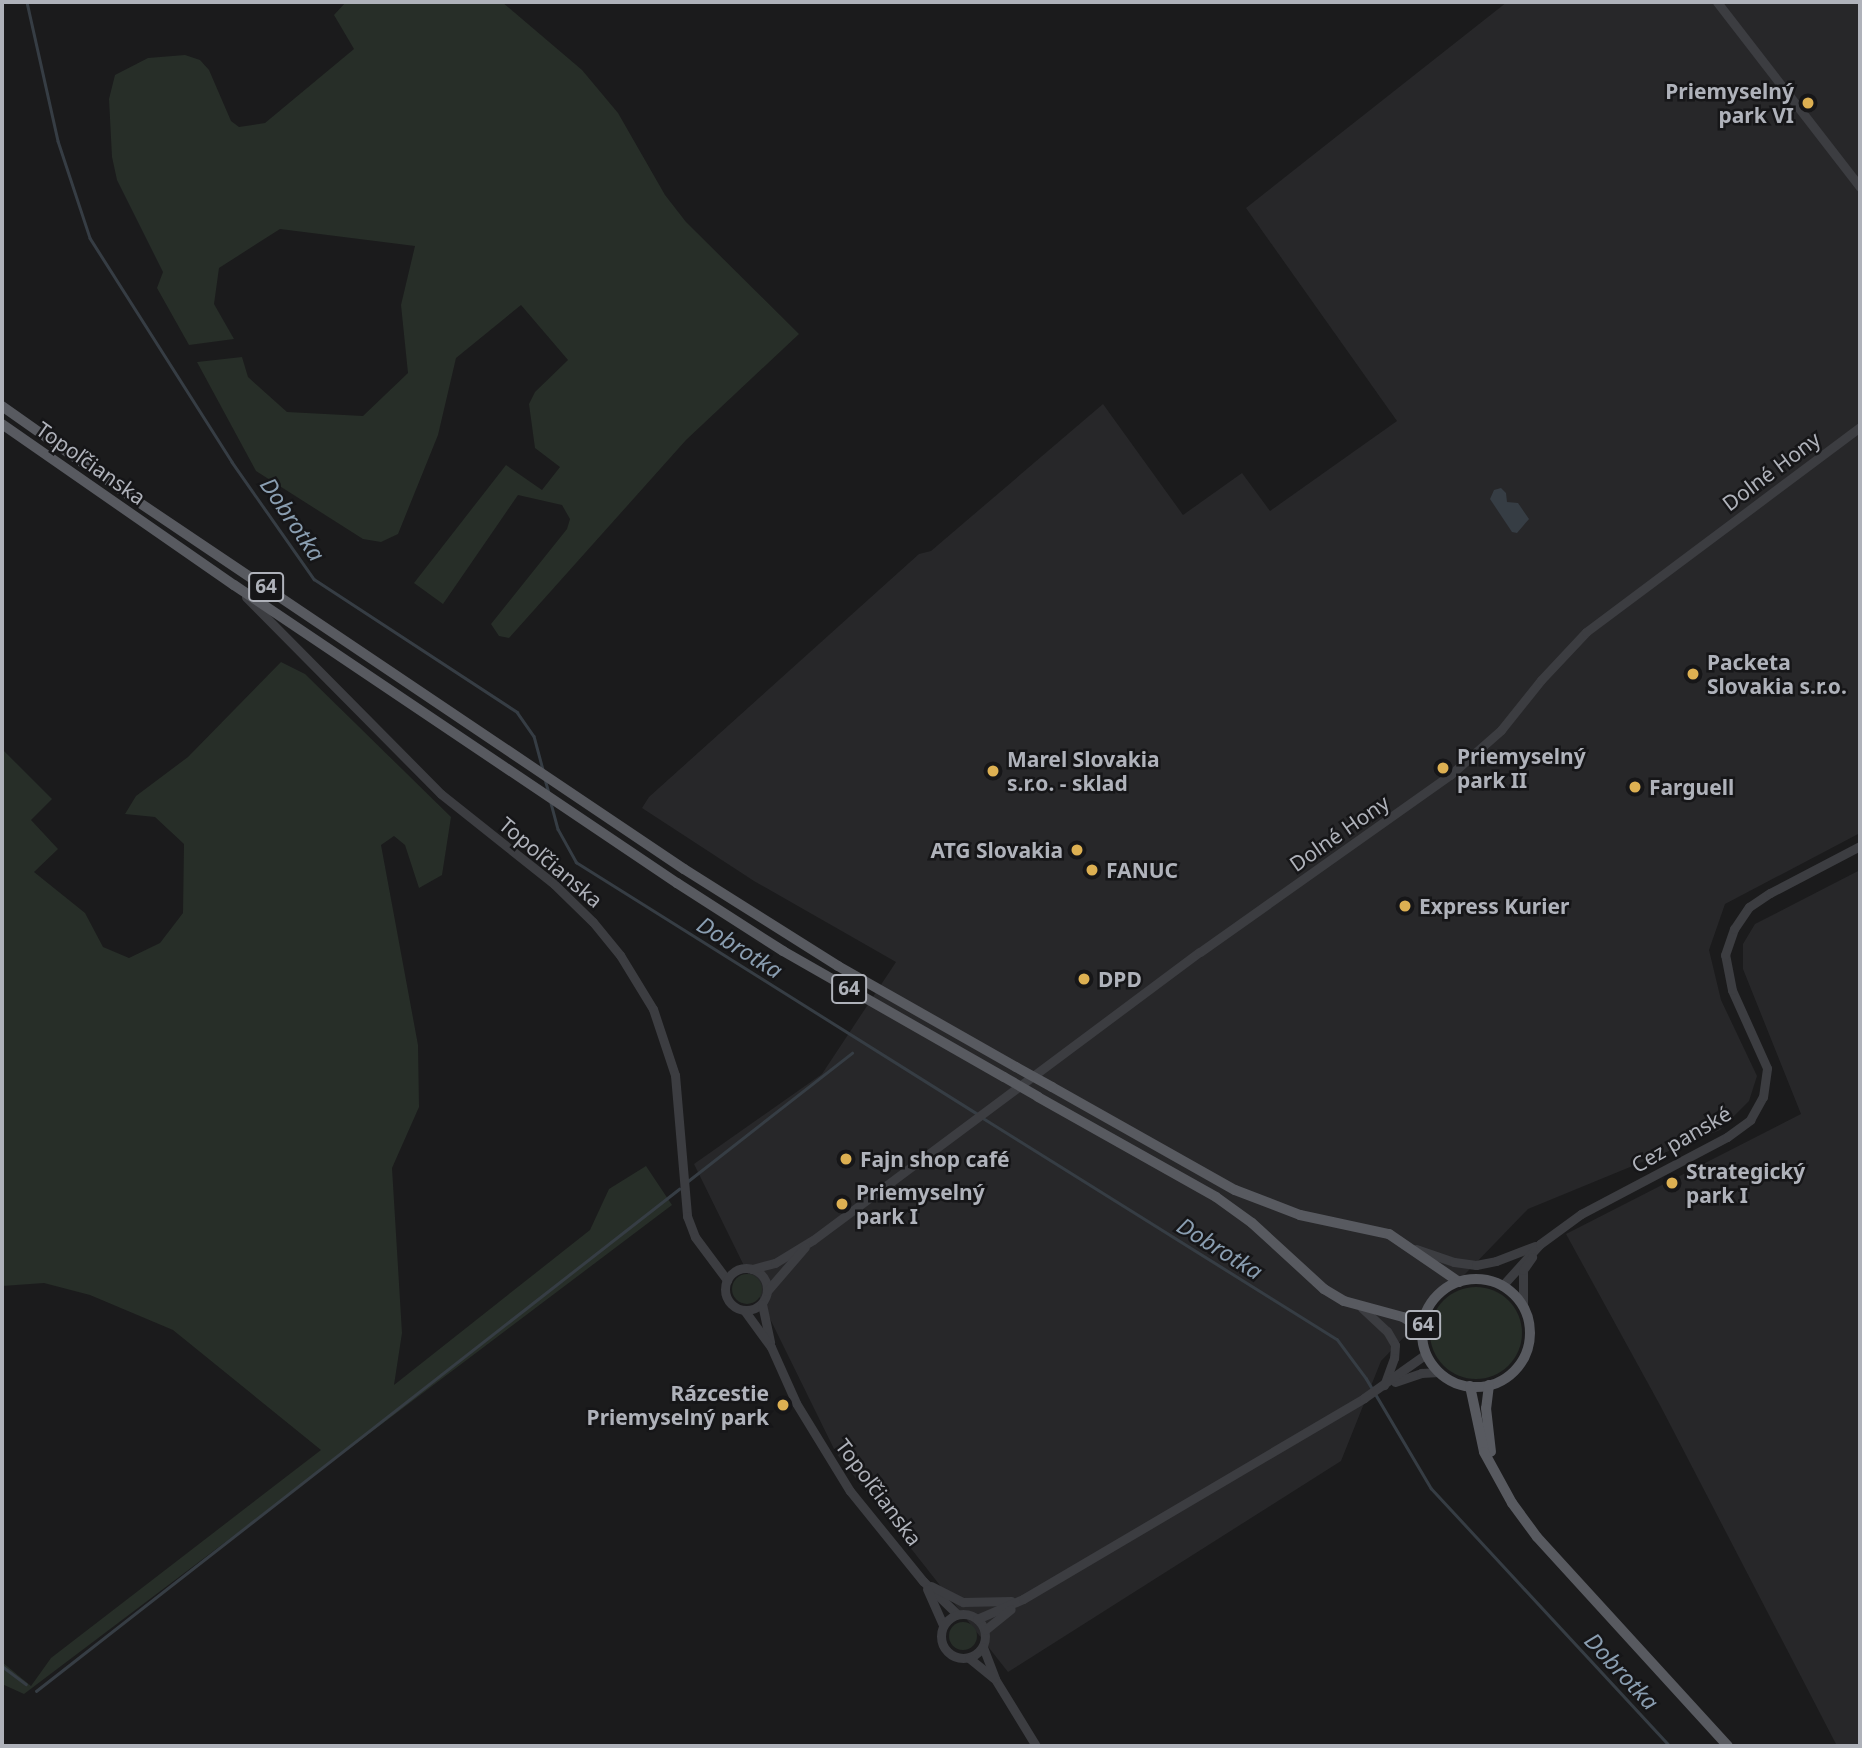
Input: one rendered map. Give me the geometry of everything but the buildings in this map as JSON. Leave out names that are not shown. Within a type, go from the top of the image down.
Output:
[{"type":"main road","name":"64","points":[[2,406],[128,495],[791,938],[1235,1190],[1300,1215],[1390,1234],[1416,1250],[1460,1282],[1434,1300],[1422,1329],[1426,1354],[1439,1372],[1470,1387]]},
{"type":"main road","name":"Topoľčianska","points":[[2,424],[234,585]]},
{"type":"main road","name":"64","points":[[234,585],[783,951],[1216,1197],[1252,1223],[1324,1289],[1362,1308],[1403,1317],[1422,1329]]},
{"type":"main road","points":[[1460,1282],[1488,1280],[1502,1286],[1523,1306],[1530,1327],[1525,1355],[1508,1377],[1489,1385],[1470,1387],[1485,1452],[1512,1503],[1537,1537],[1728,1746]]},
{"type":"main road","points":[[1489,1385],[1486,1408],[1492,1465]]},
{"type":"street","points":[[1717,2],[1860,187]]},
{"type":"street","name":"Dolné Hony","points":[[752,1269],[775,1263],[813,1240],[1200,952],[1450,775],[1501,730],[1541,680],[1586,632],[1860,427]]},
{"type":"street","name":"Topoľčianska","points":[[234,585],[433,787],[554,884],[587,915],[620,955],[653,1009],[672,1064],[681,1120],[687,1216],[695,1237],[727,1280]]},
{"type":"street","name":"Cez panské","points":[[1540,1244],[1581,1214],[1727,1137],[1750,1120],[1763,1097],[1767,1068],[1732,990],[1725,955],[1734,929],[1749,907],[1770,893],[1860,846]]},
{"type":"street","name":"Dolné Hony","points":[[767,1291],[813,1240]]},
{"type":"street","points":[[1416,1250],[1454,1262],[1476,1265],[1496,1261],[1540,1244]]},
{"type":"street","points":[[1502,1286],[1540,1244]]},
{"type":"street","points":[[1523,1306],[1523,1270],[1540,1244]]},
{"type":"street","points":[[752,1269],[764,1277],[767,1291],[762,1304],[744,1310],[728,1300],[727,1280],[738,1270],[752,1269]]},
{"type":"street","name":"Topoľčianska","points":[[762,1304],[771,1348]]},
{"type":"street","points":[[1362,1308],[1387,1331],[1395,1345],[1394,1358],[1384,1386]]},
{"type":"street","name":"Topoľčianska","points":[[744,1310],[771,1348],[825,1455],[850,1491],[923,1581],[957,1615]]},
{"type":"street","points":[[977,1619],[1023,1599],[1364,1398],[1426,1354]]},
{"type":"street","points":[[1384,1386],[1421,1373],[1439,1372]]},
{"type":"street","points":[[923,1581],[963,1602],[991,1604],[1023,1599]]},
{"type":"street","name":"Topoľčianska","points":[[923,1581],[943,1625],[940,1633],[945,1650],[960,1659],[969,1658],[995,1679]]},
{"type":"street","points":[[943,1625],[957,1615],[966,1614],[977,1619],[985,1630],[1023,1599]]},
{"type":"street","name":"Topoľčianska","points":[[985,1630],[983,1647],[995,1679],[1036,1746]]},
{"type":"street","points":[[969,1658],[983,1647]]},
{"type":"shaded area","points":[[346,2],[502,2],[582,70],[618,113],[665,195],[686,222],[799,334],[686,440],[509,638],[499,636],[491,624],[567,529],[570,519],[562,505],[518,495],[443,604],[414,583],[506,465],[542,490],[560,467],[535,448],[529,404],[535,392],[568,360],[521,305],[456,358],[438,435],[398,534],[381,542],[363,539],[256,471],[197,362],[242,357],[248,377],[287,412],[363,416],[408,373],[401,305],[415,246],[280,229],[219,268],[214,304],[234,339],[189,345],[157,288],[163,272],[117,180],[112,157],[109,99],[115,75],[148,58],[185,55],[200,60],[209,70],[231,121],[239,127],[265,123],[354,49],[334,15]]},
{"type":"shaded area","points":[[1507,2],[1860,2],[1860,833],[1725,904],[1709,950],[1721,1000],[1757,1076],[1749,1101],[1720,1130],[1528,1209],[1381,1361],[1341,1461],[1008,1672],[836,1453],[694,1164],[822,1074],[896,962],[754,881],[642,808],[649,797],[919,554],[931,551],[1103,404],[1183,515],[1242,473],[1270,511],[1397,421],[1246,208]]},
{"type":"shaded area","points":[[1501,488],[1506,493],[1507,502],[1518,503],[1529,519],[1517,533],[1512,532],[1490,499],[1494,490]]},
{"type":"shaded area","points":[[281,662],[305,674],[451,817],[442,875],[419,888],[405,845],[394,836],[381,845],[418,1045],[419,1107],[392,1168],[402,1333],[394,1385],[590,1230],[609,1189],[646,1166],[672,1205],[24,1694],[2,1684],[2,1662],[31,1686],[51,1658],[321,1450],[173,1330],[90,1295],[44,1283],[2,1286],[2,749],[52,799],[31,820],[58,849],[34,872],[85,913],[103,947],[129,958],[160,943],[183,913],[184,844],[155,817],[125,814],[136,796],[188,757]]},
{"type":"shaded area","points":[[1860,870],[1860,1746],[1837,1746],[1661,1407],[1566,1234],[1801,1114],[1743,969],[1743,944],[1755,924]]},
{"type":"shaded area","points":[[747,1274],[758,1278],[762,1289],[758,1300],[747,1304],[736,1300],[732,1289],[736,1278]]},
{"type":"shaded area","points":[[1476,1287],[1494,1290],[1509,1300],[1519,1315],[1522,1333],[1519,1351],[1509,1366],[1494,1376],[1476,1379],[1458,1376],[1443,1366],[1433,1351],[1430,1333],[1433,1315],[1443,1300],[1458,1290]]},
{"type":"shaded area","points":[[963,1622],[973,1626],[977,1636],[973,1646],[963,1650],[953,1646],[949,1636],[953,1626]]},
{"type":"waterway","name":"Dobrotka","points":[[27,2],[58,141],[90,238],[232,462],[314,579],[517,712],[534,736],[543,769]]},
{"type":"waterway","name":"Dobrotka","points":[[545,779],[549,793]]},
{"type":"waterway","name":"Dobrotka","points":[[551,803],[558,829],[576,862],[978,1114]]},
{"type":"waterway","points":[[688,1181],[852,1053]]},
{"type":"waterway","name":"Dobrotka","points":[[983,1118],[1337,1339],[1366,1378],[1431,1488],[1670,1746]]},
{"type":"waterway","points":[[36,1691],[679,1189]]},
{"type":"waterway","points":[[2,1666],[26,1684]]},
{"type":"place","name":"Priemyselný park VI","points":[[1808,103]]},
{"type":"place","name":"Packeta Slovakia s.r.o.","points":[[1693,674]]},
{"type":"place","name":"Priemyselný park II","points":[[1443,768]]},
{"type":"place","name":"Marel Slovakia s.r.o. - sklad","points":[[993,771]]},
{"type":"place","name":"Farguell","points":[[1635,787]]},
{"type":"place","name":"ATG Slovakia","points":[[1077,850]]},
{"type":"place","name":"FANUC","points":[[1092,870]]},
{"type":"place","name":"Express Kurier","points":[[1405,906]]},
{"type":"place","name":"DPD","points":[[1084,979]]},
{"type":"place","name":"Fajn shop café","points":[[846,1159]]},
{"type":"place","name":"Strategický park I","points":[[1672,1183]]},
{"type":"place","name":"Priemyselný park I","points":[[842,1204]]},
{"type":"place","name":"Rázcestie Priemyselný park","points":[[783,1405]]}]
